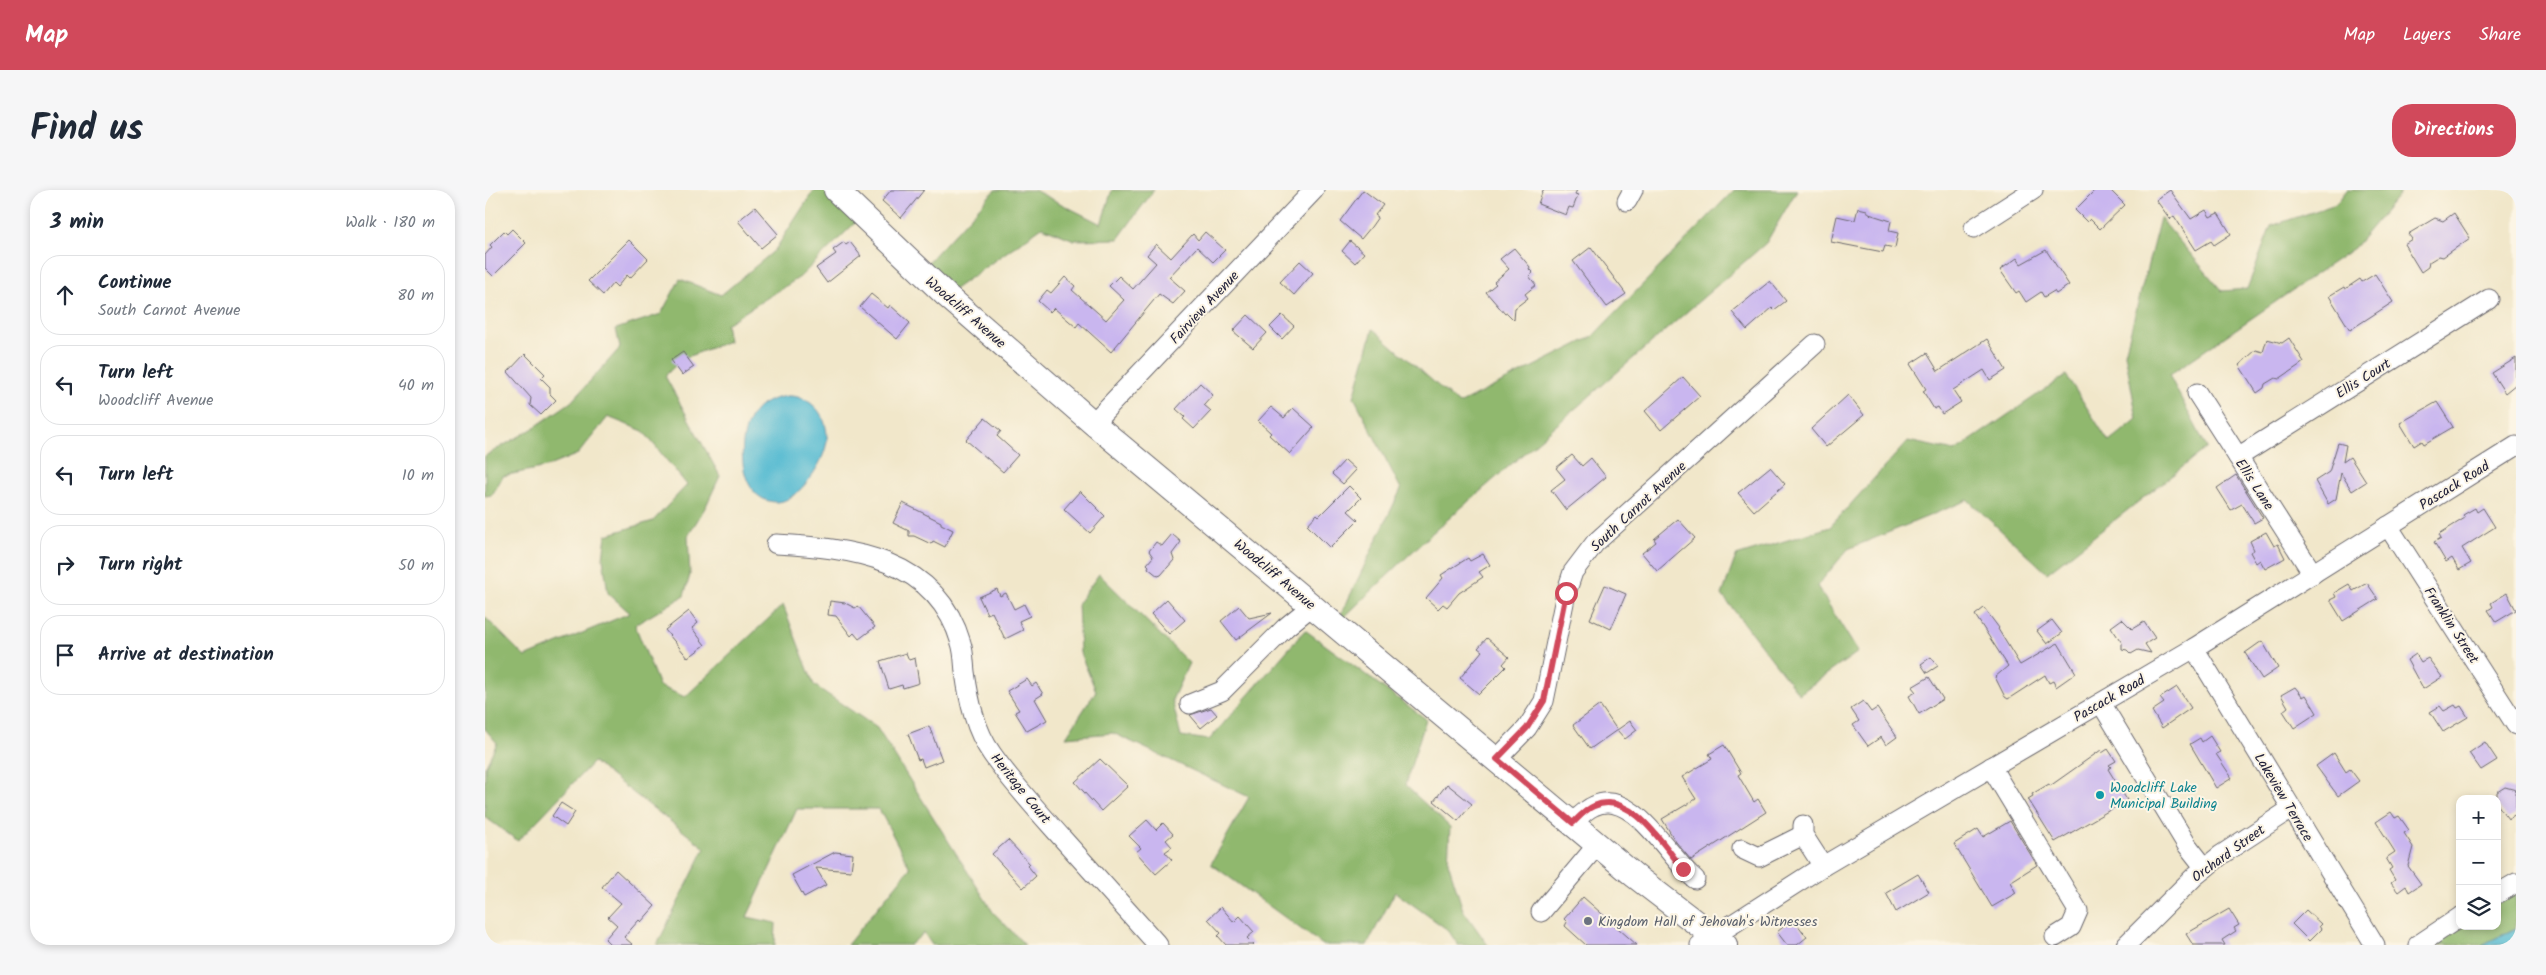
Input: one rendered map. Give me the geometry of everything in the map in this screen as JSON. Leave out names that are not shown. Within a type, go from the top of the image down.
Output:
[{"type":"main road","name":"Woodcliff Avenue","points":[[836,190],[933,283],[1093,423],[1497,759],[1712,942]]},
{"type":"street","name":"Fairview Avenue","points":[[1093,423],[1315,190]]},
{"type":"street","points":[[1974,228],[2033,190]]},
{"type":"street","name":"Ellis Court","points":[[2238,457],[2489,299]]},
{"type":"street","name":"South Carnot Avenue","points":[[1497,759],[1532,721],[1544,701],[1566,593],[1573,572],[1595,543],[1815,344]]},
{"type":"street","name":"Ellis Lane","points":[[2197,393],[2313,574]]},
{"type":"street","name":"Pascack Road","points":[[1712,942],[1823,866],[2194,648],[2516,446]]},
{"type":"street","name":"Franklin Street","points":[[2388,526],[2516,725]]},
{"type":"street","name":"Heritage Court","points":[[776,544],[819,546],[875,556],[897,565],[931,592],[946,610],[961,643],[969,701],[977,724],[991,752],[1017,787],[1158,945]]},
{"type":"street","points":[[1190,704],[1222,691],[1286,627],[1313,605]]},
{"type":"street","name":"Lakeview Terrace","points":[[2194,648],[2375,945]]},
{"type":"street","points":[[2101,703],[2187,845],[2205,868]]},
{"type":"street","points":[[1991,767],[2078,911],[2071,927],[2055,937]]},
{"type":"street","points":[[1573,823],[1596,805],[1609,803],[1624,807],[1645,823],[1683,869],[1695,879]]},
{"type":"street","name":"Orchard Street","points":[[2126,945],[2205,868],[2291,809]]},
{"type":"street","points":[[1742,849],[1759,857],[1803,830],[1823,866]]},
{"type":"street","points":[[1541,912],[1598,844]]},
{"type":"street","points":[[2501,892],[2516,883]]},
{"type":"street","points":[[2418,945],[2456,920]]},
{"type":"green space","points":[[814,190],[836,190],[862,216],[800,277],[726,324],[729,341],[682,359],[665,376],[720,476],[706,506],[688,536],[690,575],[684,596],[635,625],[659,686],[685,697],[783,605],[814,685],[877,728],[993,912],[1025,945],[932,945],[924,933],[910,945],[847,945],[910,868],[879,809],[797,809],[747,917],[776,923],[775,945],[657,945],[705,848],[593,762],[518,841],[485,817],[485,767],[497,743],[485,729],[485,617],[525,657],[630,613],[608,593],[603,558],[606,535],[653,521],[687,485],[643,431],[608,417],[578,454],[546,467],[503,476],[492,495],[485,496],[485,456],[532,429],[571,402],[620,348],[616,329],[661,314],[680,279],[721,295],[775,250]]},
{"type":"green space","points":[[995,190],[1034,190],[1101,224],[1112,190],[1154,190],[1118,239],[1074,240],[1042,227],[946,295],[920,271]]},
{"type":"green space","points":[[1734,190],[1797,190],[1766,243],[1431,534],[1336,625],[1401,489],[1354,397],[1373,329],[1459,404],[1592,337]]},
{"type":"green space","points":[[2347,190],[2403,190],[2354,248],[2169,375],[2207,448],[2047,573],[1968,500],[1848,549],[1817,586],[1858,652],[1799,694],[1722,595],[1736,556],[1830,527],[1908,441],[1955,451],[2066,375],[2109,442],[2137,419],[2125,353],[2160,218],[2222,291],[2247,289],[2271,226],[2336,204]]},
{"type":"green space","points":[[1099,574],[1189,663],[1172,700],[1181,736],[1209,740],[1305,630],[1426,719],[1405,785],[1450,827],[1448,862],[1463,910],[1488,945],[1458,945],[1448,930],[1395,892],[1367,945],[1323,945],[1211,864],[1249,797],[1113,733],[1066,737],[1096,691],[1080,653],[1078,603]]},
{"type":"green space","points":[[2516,890],[2516,928],[2482,945],[2434,945],[2456,929],[2501,930],[2501,899]]},
{"type":"water","points":[[787,396],[803,399],[816,407],[824,421],[827,437],[823,456],[811,477],[794,495],[786,500],[777,502],[763,499],[753,490],[746,477],[743,462],[743,446],[745,431],[751,417],[759,407],[769,401]]},
{"type":"water","points":[[2516,928],[2516,945],[2482,945]]},
{"type":"building","points":[[891,190],[924,190],[901,218],[882,201]]},
{"type":"building","points":[[1363,190],[1383,205],[1375,215],[1378,217],[1361,239],[1340,221]]},
{"type":"building","points":[[1543,190],[1577,190],[1575,194],[1578,195],[1573,208],[1569,207],[1566,215],[1538,204]]},
{"type":"building","points":[[2095,190],[2110,190],[2125,205],[2100,229],[2090,219],[2087,222],[2075,210]]},
{"type":"building","points":[[2170,190],[2191,219],[2206,210],[2210,217],[2218,213],[2231,234],[2214,245],[2211,241],[2196,250],[2174,216],[2170,219],[2156,200]]},
{"type":"building","points":[[755,207],[778,234],[761,248],[738,221]]},
{"type":"building","points":[[1858,208],[1867,210],[1869,214],[1891,221],[1889,231],[1898,233],[1895,248],[1885,246],[1883,252],[1831,242],[1837,216],[1855,220]]},
{"type":"building","points":[[2454,213],[2470,238],[2443,257],[2439,256],[2429,262],[2428,267],[2421,272],[2404,244],[2412,239],[2408,234],[2435,218],[2443,221]]},
{"type":"building","points":[[512,229],[526,243],[493,276],[485,268],[485,255],[492,247],[490,245],[504,231],[507,234]]},
{"type":"building","points":[[1205,232],[1225,250],[1213,262],[1197,247],[1169,277],[1185,291],[1173,304],[1159,294],[1111,352],[1079,323],[1076,327],[1054,308],[1050,312],[1038,301],[1047,290],[1051,293],[1065,277],[1075,286],[1072,290],[1106,320],[1124,300],[1109,286],[1119,276],[1133,289],[1156,263],[1147,255],[1156,244],[1171,258],[1193,234],[1198,240]]},
{"type":"building","points":[[629,240],[648,259],[630,278],[627,275],[617,287],[613,283],[603,295],[588,281]]},
{"type":"building","points":[[1350,241],[1364,253],[1355,263],[1342,251]]},
{"type":"building","points":[[844,242],[846,245],[850,242],[861,256],[827,283],[816,268],[836,254],[833,250]]},
{"type":"building","points":[[1591,247],[1626,294],[1607,307],[1573,261]]},
{"type":"building","points":[[1514,248],[1530,267],[1529,269],[1533,273],[1529,276],[1536,285],[1525,294],[1528,298],[1515,308],[1514,320],[1507,313],[1505,314],[1486,292],[1509,269],[1500,259]]},
{"type":"building","points":[[2046,250],[2069,285],[2056,294],[2054,291],[2044,297],[2041,292],[2026,302],[2019,291],[2016,293],[2000,270],[2017,258],[2021,264]]},
{"type":"building","points":[[1300,261],[1313,273],[1294,295],[1280,282]]},
{"type":"building","points":[[2375,274],[2393,302],[2350,330],[2329,296],[2344,287],[2345,289],[2360,279],[2362,282]]},
{"type":"building","points":[[1770,281],[1786,301],[1774,310],[1772,308],[1747,330],[1732,312]]},
{"type":"building","points":[[871,294],[888,308],[890,305],[910,323],[897,339],[860,307]]},
{"type":"building","points":[[1248,315],[1267,333],[1253,348],[1233,331]]},
{"type":"building","points":[[1282,315],[1294,326],[1282,339],[1270,327]]},
{"type":"building","points":[[2289,338],[2304,362],[2279,379],[2275,378],[2265,384],[2264,388],[2257,393],[2239,365],[2256,350],[2263,352],[2267,339],[2282,343]]},
{"type":"building","points":[[1987,339],[2006,370],[1990,380],[1984,370],[1953,390],[1961,402],[1942,414],[1938,407],[1934,409],[1923,391],[1926,389],[1910,364],[1927,353],[1938,371]]},
{"type":"building","points":[[683,352],[694,367],[682,375],[671,360]]},
{"type":"building","points":[[525,354],[545,374],[541,378],[550,387],[550,394],[556,400],[541,415],[530,405],[531,398],[508,372]]},
{"type":"building","points":[[2516,358],[2516,384],[2505,393],[2492,373]]},
{"type":"building","points":[[1683,377],[1700,396],[1661,430],[1645,411]]},
{"type":"building","points":[[1200,383],[1213,395],[1204,405],[1211,411],[1194,429],[1176,409]]},
{"type":"building","points":[[1848,395],[1864,415],[1826,447],[1811,429]]},
{"type":"building","points":[[2437,402],[2453,427],[2424,444],[2422,441],[2414,446],[2400,423]]},
{"type":"building","points":[[1271,407],[1284,418],[1293,408],[1314,427],[1290,454],[1269,435],[1271,433],[1258,421]]},
{"type":"building","points":[[985,418],[1001,431],[997,436],[1018,455],[1003,472],[966,440]]},
{"type":"building","points":[[2338,443],[2346,445],[2343,462],[2350,457],[2366,482],[2352,491],[2341,473],[2336,499],[2328,504],[2315,481],[2329,472]]},
{"type":"building","points":[[1572,455],[1582,466],[1591,458],[1606,477],[1566,510],[1551,490],[1565,479],[1556,468]]},
{"type":"building","points":[[1345,460],[1356,470],[1343,484],[1332,474]]},
{"type":"building","points":[[1770,467],[1785,484],[1754,511],[1738,493]]},
{"type":"building","points":[[2236,475],[2263,518],[2254,523],[2242,504],[2231,510],[2217,488]]},
{"type":"building","points":[[1349,486],[1361,498],[1348,511],[1358,520],[1330,548],[1307,525],[1317,514],[1319,516]]},
{"type":"building","points":[[1080,491],[1105,516],[1090,533],[1064,509]]},
{"type":"building","points":[[903,503],[953,530],[945,547],[933,541],[931,544],[914,536],[909,536],[909,531],[893,523]]},
{"type":"building","points":[[2475,508],[2477,512],[2483,508],[2495,527],[2462,548],[2471,563],[2459,570],[2452,558],[2446,562],[2434,542],[2441,538],[2439,534],[2465,518],[2463,515]]},
{"type":"building","points":[[1678,519],[1695,538],[1657,571],[1642,553],[1656,542],[1654,539]]},
{"type":"building","points":[[2266,532],[2274,546],[2278,544],[2285,558],[2265,569],[2260,560],[2256,563],[2250,552],[2254,550],[2250,541]]},
{"type":"building","points":[[1172,534],[1181,542],[1172,554],[1174,560],[1158,576],[1148,568],[1147,564],[1153,557],[1149,551],[1156,542],[1162,546]]},
{"type":"building","points":[[1483,554],[1490,565],[1479,572],[1483,577],[1459,593],[1447,607],[1443,604],[1438,609],[1426,598],[1443,578],[1441,575],[1468,558],[1470,561]]},
{"type":"building","points":[[2367,583],[2378,599],[2343,621],[2330,600],[2336,597],[2334,593],[2349,584],[2353,591]]},
{"type":"building","points":[[1605,585],[1626,594],[1611,629],[1590,619]]},
{"type":"building","points":[[997,589],[1000,596],[1006,593],[1014,609],[1024,604],[1030,616],[1019,621],[1023,630],[1005,639],[992,612],[987,614],[979,597]]},
{"type":"building","points":[[2507,593],[2516,610],[2496,622],[2488,610],[2493,607],[2491,603]]},
{"type":"building","points":[[1167,599],[1185,620],[1169,634],[1151,614]]},
{"type":"building","points":[[830,601],[845,603],[855,608],[858,606],[875,627],[859,639],[854,633],[851,636],[836,616],[828,615]]},
{"type":"building","points":[[1239,606],[1249,618],[1272,613],[1236,640],[1221,621]]},
{"type":"building","points":[[1984,608],[1999,628],[2020,665],[2058,643],[2076,673],[2056,687],[2053,681],[2049,683],[2045,675],[2008,699],[2005,697],[1995,677],[2008,666],[1975,615]]},
{"type":"building","points":[[689,611],[698,623],[692,628],[705,645],[688,658],[665,630]]},
{"type":"building","points":[[2122,619],[2132,629],[2144,622],[2155,638],[2145,644],[2151,653],[2138,650],[2131,654],[2127,650],[2122,649],[2122,643],[2111,627]]},
{"type":"building","points":[[2052,620],[2062,633],[2047,644],[2037,631]]},
{"type":"building","points":[[1487,638],[1509,657],[1503,664],[1506,667],[1479,694],[1460,678],[1482,651],[1478,648]]},
{"type":"building","points":[[2262,641],[2278,668],[2262,679],[2245,653]]},
{"type":"building","points":[[906,653],[909,660],[915,658],[919,683],[903,688],[902,685],[889,689],[880,661]]},
{"type":"building","points":[[2416,654],[2421,662],[2428,658],[2442,677],[2423,689],[2407,660]]},
{"type":"building","points":[[1931,657],[1938,666],[1927,673],[1921,664]]},
{"type":"building","points":[[1929,677],[1943,699],[1919,714],[1909,696],[1916,692],[1912,687]]},
{"type":"building","points":[[1027,679],[1032,686],[1036,683],[1043,694],[1035,699],[1047,720],[1027,731],[1015,712],[1019,710],[1007,691]]},
{"type":"building","points":[[2177,687],[2191,708],[2162,728],[2152,711],[2164,703],[2160,698]]},
{"type":"building","points":[[2295,687],[2303,697],[2306,695],[2317,713],[2294,728],[2283,711],[2288,707],[2281,695]]},
{"type":"building","points":[[1863,701],[1871,712],[1877,708],[1897,737],[1886,745],[1881,737],[1868,746],[1853,725],[1859,721],[1851,709]]},
{"type":"building","points":[[1600,705],[1617,730],[1590,749],[1573,725]]},
{"type":"building","points":[[2455,705],[2457,708],[2461,706],[2468,717],[2443,732],[2430,712],[2440,706],[2444,711]]},
{"type":"building","points":[[1211,708],[1217,715],[1201,728],[1190,715]]},
{"type":"building","points":[[1630,721],[1637,730],[1625,739],[1617,730]]},
{"type":"building","points":[[929,726],[942,760],[924,767],[921,759],[918,760],[908,734]]},
{"type":"building","points":[[2210,736],[2220,752],[2216,754],[2232,778],[2216,788],[2190,744],[2200,738],[2202,742]]},
{"type":"building","points":[[2485,742],[2497,760],[2481,770],[2469,753]]},
{"type":"building","points":[[1724,745],[1741,773],[1738,775],[1754,802],[1758,799],[1766,812],[1691,860],[1676,842],[1662,819],[1696,799],[1682,777],[1712,759],[1709,754]]},
{"type":"building","name":"Woodcliff Lake Municipal Building","points":[[2108,749],[2116,761],[2109,765],[2111,767],[2108,769],[2127,800],[2055,842],[2028,799],[2033,796],[2032,794],[2049,784],[2050,786],[2101,750],[2102,753]]},
{"type":"building","points":[[2334,753],[2346,772],[2350,769],[2359,781],[2338,796],[2316,766]]},
{"type":"building","points":[[1100,759],[1128,786],[1101,811],[1075,782]]},
{"type":"building","points":[[1447,784],[1472,804],[1458,821],[1434,801]]},
{"type":"building","points":[[2505,787],[2516,790],[2516,814],[2508,819],[2501,809],[2501,795],[2497,795],[2497,792]]},
{"type":"building","points":[[561,803],[575,812],[566,826],[552,816]]},
{"type":"building","points":[[2391,812],[2395,818],[2399,816],[2409,830],[2404,833],[2413,847],[2408,866],[2421,884],[2409,892],[2406,886],[2398,892],[2391,883],[2395,880],[2389,870],[2392,868],[2386,858],[2395,852],[2376,822]]},
{"type":"building","points":[[1147,820],[1156,830],[1163,823],[1173,834],[1166,840],[1172,847],[1165,852],[1172,860],[1156,874],[1136,852],[1141,848],[1129,836]]},
{"type":"building","points":[[2010,821],[2037,865],[2010,882],[2016,893],[1992,907],[1954,844],[1978,829],[1983,837]]},
{"type":"building","points":[[1008,840],[1030,864],[1028,866],[1036,876],[1023,888],[992,854]]},
{"type":"building","points":[[835,852],[853,854],[851,871],[816,868],[826,885],[804,897],[792,875]]},
{"type":"building","points":[[616,870],[655,906],[624,937],[633,945],[611,945],[605,939],[617,925],[608,917],[621,903],[602,887]]},
{"type":"building","points":[[1918,874],[1929,892],[1896,912],[1886,893]]},
{"type":"building","name":"Kingdom Hall of Jehovah's Witnesses","points":[[1583,897],[1637,945],[1586,945],[1565,926],[1567,922],[1564,919]]},
{"type":"building","points":[[1221,907],[1234,922],[1240,916],[1254,932],[1247,938],[1254,945],[1226,945],[1218,936],[1221,933],[1208,919]]},
{"type":"building","points":[[2229,909],[2239,925],[2234,928],[2236,931],[2222,940],[2225,945],[2193,945],[2186,934]]},
{"type":"building","points":[[2306,910],[2321,924],[2319,926],[2321,929],[2309,941],[2292,924]]},
{"type":"building","points":[[1793,919],[1807,937],[1797,945],[1787,945],[1777,932]]},
{"type":"place","name":"Woodcliff Lake Municipal Building","points":[[2100,795]]},
{"type":"place","name":"Kingdom Hall of Jehovah's Witnesses","points":[[1588,921]]},
{"type":"route","points":[[1566,593],[1544,701],[1537,715],[1527,728],[1497,759],[1573,823],[1596,805],[1609,803],[1624,807],[1645,823],[1683,869]]}]
